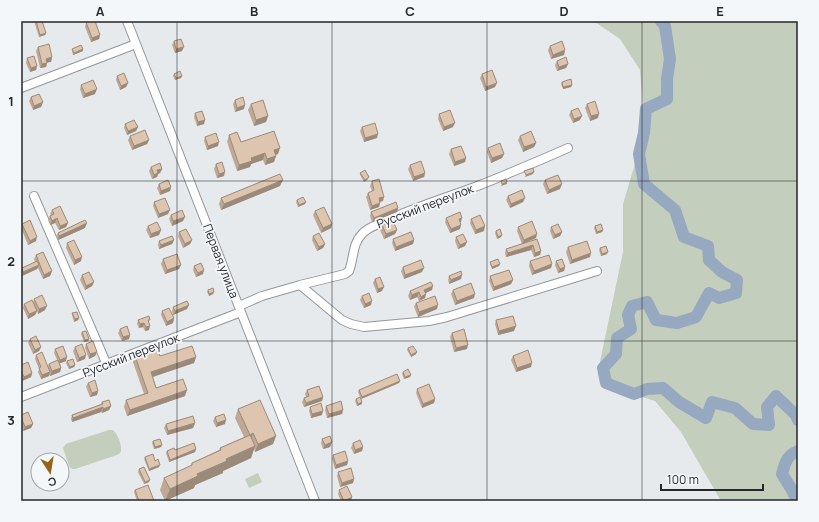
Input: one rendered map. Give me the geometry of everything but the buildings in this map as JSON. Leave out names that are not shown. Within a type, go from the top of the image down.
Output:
[{"type":"street","name":"Первая улица","points":[[127,21],[315,501]]},
{"type":"street","points":[[21,88],[136,44]]},
{"type":"street","name":"Русский переулок","points":[[21,398],[107,365],[240,309],[262,296],[344,274],[349,271],[351,266],[352,254],[357,241],[361,234],[369,229],[398,214],[473,188],[568,148]]},
{"type":"street","points":[[34,196],[107,365]]},
{"type":"street","points":[[300,285],[342,320],[364,327],[429,320],[447,316],[597,271]]},
{"type":"green space","points":[[591,21],[798,21],[798,501],[721,501],[681,432],[655,401],[605,386],[600,378],[598,371],[623,252],[623,204],[634,167],[643,106],[640,70],[620,39]]},
{"type":"green space","points":[[113,430],[121,444],[121,451],[117,455],[72,469],[70,467],[70,452],[64,452],[63,448],[66,444]]},
{"type":"green space","points":[[258,473],[262,482],[249,488],[245,479]]},
{"type":"waterway","points":[[661,21],[665,26],[670,59],[667,79],[667,99],[646,109],[644,133],[639,154],[644,184],[675,210],[684,237],[708,246],[709,260],[722,272],[737,280],[736,293],[719,298],[709,293],[696,317],[677,323],[656,320],[647,302],[632,306],[628,315],[631,329],[617,338],[616,354],[603,368],[606,383],[634,394],[647,389],[663,388],[679,402],[706,418],[712,402],[735,408],[753,424],[769,425],[767,407],[776,396],[796,415],[798,420]]},
{"type":"waterway","points":[[797,501],[782,474],[788,458],[798,451]]}]
